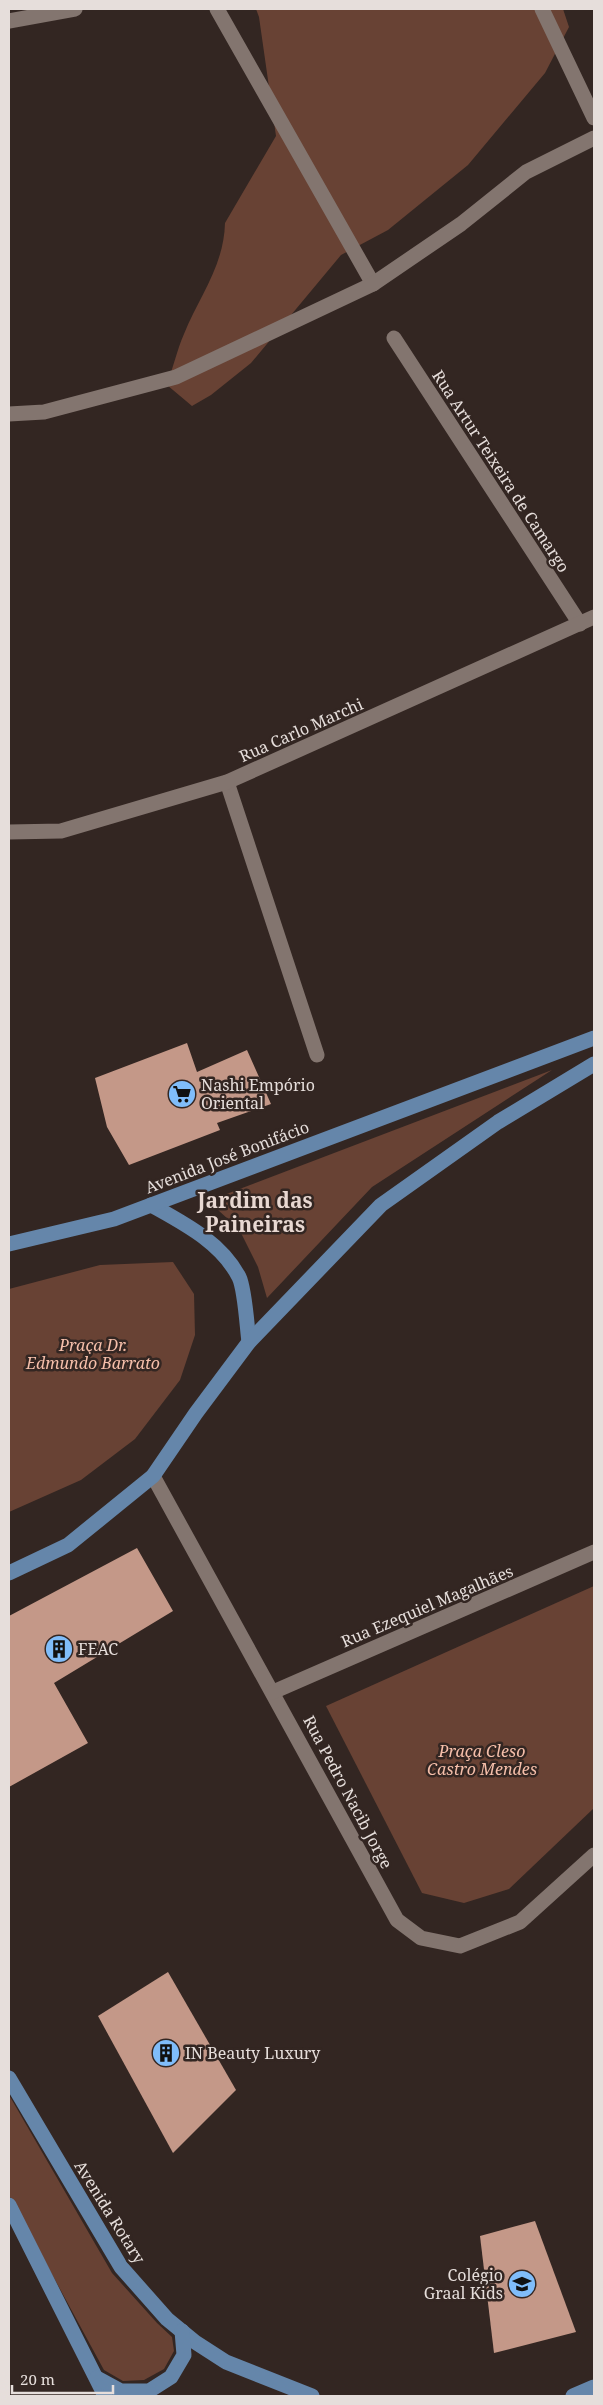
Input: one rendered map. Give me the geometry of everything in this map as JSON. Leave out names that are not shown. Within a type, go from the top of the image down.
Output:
[{"type":"main road","name":"Avenida José Bonifácio","points":[[9,1244],[114,1218],[594,1038]]},
{"type":"main road","points":[[9,1573],[68,1545],[153,1476],[196,1413],[249,1342],[381,1205],[498,1122],[594,1064]]},
{"type":"main road","points":[[150,1205],[189,1226],[222,1253],[240,1278],[249,1342]]},
{"type":"main road","name":"Avenida Rotary","points":[[9,2078],[120,2267],[167,2319],[226,2362],[312,2396]]},
{"type":"main road","points":[[9,2205],[105,2396]]},
{"type":"main road","points":[[97,2378],[122,2391],[149,2391],[171,2377],[184,2355],[182,2331]]},
{"type":"main road","points":[[573,2396],[594,2387]]},
{"type":"street","points":[[9,21],[19,13],[75,9]]},
{"type":"street","points":[[218,9],[373,284]]},
{"type":"street","points":[[542,9],[594,118]]},
{"type":"street","points":[[9,414],[44,412],[176,377],[373,284],[461,224],[526,172],[594,138]]},
{"type":"street","name":"Rua Artur Teixeira de Camargo","points":[[394,338],[580,624]]},
{"type":"street","name":"Rua Carlo Marchi","points":[[9,832],[60,830],[227,782],[594,617]]},
{"type":"street","points":[[227,782],[317,1055]]},
{"type":"street","name":"Rua Pedro Nacib Jorge","points":[[153,1476],[397,1920],[421,1938],[460,1946],[520,1922],[594,1855]]},
{"type":"street","name":"Rua Ezequiel Magalhães","points":[[273,1692],[594,1552]]},
{"type":"green space","points":[[256,9],[563,9],[569,27],[545,73],[468,165],[388,230],[341,255],[251,363],[211,395],[192,406],[167,385],[179,346],[216,267],[224,239],[225,223],[276,136],[259,17]]},
{"type":"green space","points":[[552,1070],[372,1187],[267,1298],[258,1267],[239,1229],[208,1201]]},
{"type":"green space","name":"Praça Dr. Edmundo Barrato","points":[[173,1262],[194,1294],[195,1335],[180,1380],[135,1439],[81,1480],[9,1512],[9,1289],[100,1265]]},
{"type":"green space","name":"Praça Cleso Castro Mendes","points":[[594,1586],[594,1808],[509,1889],[464,1903],[422,1893],[326,1706]]},
{"type":"green space","points":[[9,2095],[112,2273],[172,2337],[174,2351],[164,2369],[144,2380],[123,2381],[104,2370],[9,2195]]},
{"type":"building","name":"Nashi Empório Oriental","points":[[187,1043],[197,1072],[247,1050],[271,1104],[217,1123],[220,1130],[129,1165],[107,1127],[95,1078]]},
{"type":"building","name":"FEAC","points":[[137,1548],[173,1611],[54,1683],[88,1743],[9,1787],[9,1616]]},
{"type":"building","name":"IN Beauty Luxury","points":[[168,1972],[236,2090],[173,2153],[98,2016]]},
{"type":"building","name":"Colégio Graal Kids","points":[[535,2221],[576,2332],[494,2353],[480,2236]]},
{"type":"place","name":"Nashi Empório Oriental","points":[[182,1094]]},
{"type":"place","name":"FEAC","points":[[59,1649]]},
{"type":"place","name":"IN Beauty Luxury","points":[[166,2053]]},
{"type":"place","name":"Colégio Graal Kids","points":[[522,2284]]},
{"type":"district","name":"Jardim das Paineiras","points":[[255,1213]]}]
